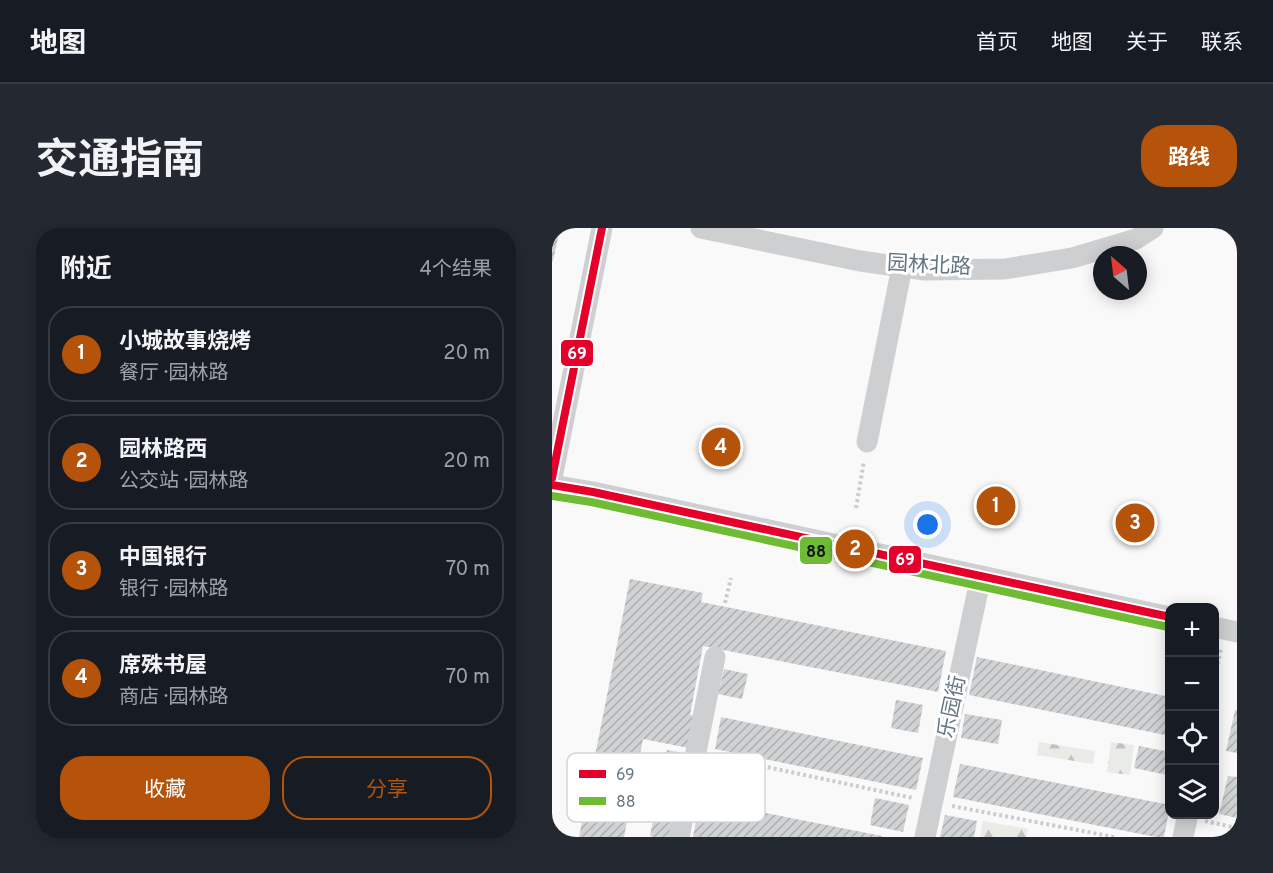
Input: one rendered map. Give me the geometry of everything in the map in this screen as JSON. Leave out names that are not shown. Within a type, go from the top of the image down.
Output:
[{"type":"street","points":[[552,478],[602,228]]},
{"type":"street","name":"园林北路","points":[[700,228],[860,261],[925,270],[1005,269],[1072,258],[1136,238],[1153,228]]},
{"type":"street","points":[[867,442],[902,267]]},
{"type":"street","points":[[552,485],[1165,616]]},
{"type":"street","name":"乐园街","points":[[925,837],[981,576]]},
{"type":"street","points":[[696,752],[715,657]]},
{"type":"street","points":[[679,837],[682,822]]},
{"type":"path","points":[[856,508],[867,442]]},
{"type":"path","points":[[725,603],[731,579]]},
{"type":"path","points":[[1219,663],[1226,630]]},
{"type":"path","points":[[696,752],[701,753]]},
{"type":"path","points":[[765,767],[932,803],[1114,837]]},
{"type":"path","points":[[1186,823],[1237,828]]},
{"type":"green space","points":[[1039,742],[1095,751],[1093,764],[1037,755]]},
{"type":"green space","points":[[1111,742],[1134,745],[1130,775],[1107,772]]},
{"type":"green space","points":[[983,821],[1028,829],[1026,837],[980,837]]},
{"type":"building","points":[[552,228],[560,228],[553,261],[552,261]]},
{"type":"building","points":[[630,579],[703,593],[701,602],[946,651],[938,692],[703,646],[690,715],[695,716],[689,748],[643,739],[640,753],[596,753]]},
{"type":"building","points":[[977,657],[1165,696],[1165,735],[969,695]]},
{"type":"building","points":[[724,669],[748,674],[742,699],[718,694]]},
{"type":"building","points":[[896,700],[923,705],[918,733],[891,728]]},
{"type":"building","points":[[1235,710],[1237,710],[1237,753],[1226,751]]},
{"type":"building","points":[[965,714],[1002,720],[998,744],[961,738]]},
{"type":"building","points":[[721,717],[923,758],[916,790],[765,759],[765,753],[735,753],[715,749]]},
{"type":"building","points":[[1139,746],[1165,751],[1165,775],[1134,768]]},
{"type":"building","points":[[667,750],[684,753],[666,753]]},
{"type":"building","points":[[960,764],[1165,804],[1165,819],[1167,819],[1164,837],[1156,837],[953,797]]},
{"type":"building","points":[[1228,776],[1237,777],[1237,818],[1219,814]]},
{"type":"building","points":[[875,798],[909,805],[903,832],[870,825]]},
{"type":"building","points":[[765,813],[882,836],[882,837],[693,837],[696,822],[765,822]]},
{"type":"building","points":[[945,815],[977,821],[974,837],[940,837]]},
{"type":"building","points":[[582,822],[627,822],[624,837],[579,837]]},
{"type":"building","points":[[653,822],[677,822],[674,837],[650,836]]},
{"type":"transit line","name":"69","points":[[552,478],[602,228]]},
{"type":"transit line","name":"69","points":[[552,485],[1165,616]]},
{"type":"transit line","name":"88","points":[[552,496],[591,502],[1165,626]]},
{"type":"place","name":"席殊书屋","points":[[721,447]]},
{"type":"place","name":"小城故事烧烤","points":[[996,506]]},
{"type":"place","name":"中国银行","points":[[1135,523]]},
{"type":"place","name":"园林路西","points":[[855,549]]}]
